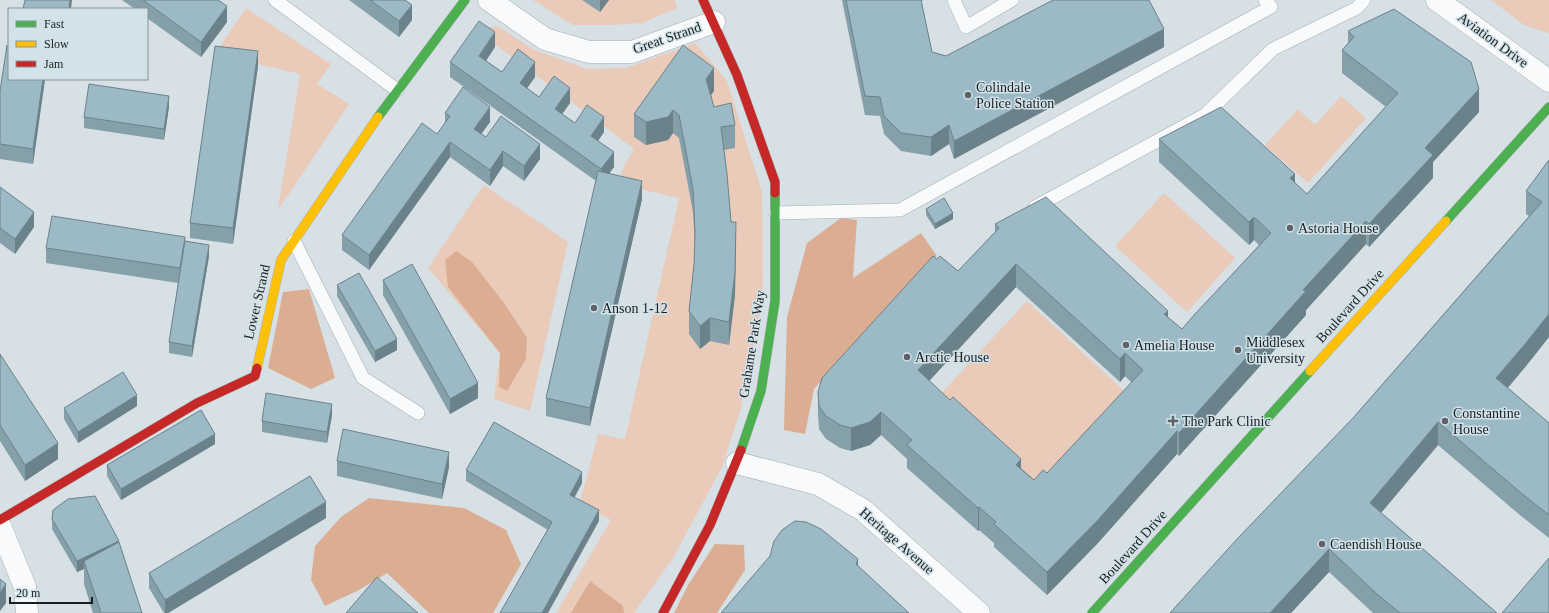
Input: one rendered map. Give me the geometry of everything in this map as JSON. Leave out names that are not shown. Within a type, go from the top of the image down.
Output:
[{"type":"street","name":"Lower Strand","points":[[0,520],[197,403],[255,376],[281,260],[380,112],[417,66],[465,0]]},
{"type":"street","name":"Great Strand","points":[[489,0],[545,39],[589,52],[632,52],[714,22]]},
{"type":"street","name":"Grahame Park Way","points":[[663,613],[710,525],[737,463],[761,391],[775,301],[775,182],[737,75],[703,0]]},
{"type":"street","name":"Aviation Drive","points":[[1437,0],[1549,80]]},
{"type":"street","name":"Boulevard Drive","points":[[1092,613],[1549,107]]},
{"type":"street","name":"Heritage Avenue","points":[[737,463],[818,484],[863,510],[979,613]]},
{"type":"street","points":[[0,526],[24,586],[27,613]]},
{"type":"lane","points":[[276,0],[397,90]]},
{"type":"lane","points":[[954,0],[966,27],[1012,0]]},
{"type":"lane","points":[[776,213],[900,210],[1271,7],[1265,0]]},
{"type":"lane","points":[[1025,213],[1205,115],[1273,49],[1357,8],[1364,0]]},
{"type":"lane","points":[[294,241],[363,378],[418,413]]},
{"type":"shaded area","points":[[533,0],[675,0],[677,8],[642,23],[573,25]]},
{"type":"shaded area","points":[[1491,0],[1549,0],[1549,33],[1524,25]]},
{"type":"shaded area","points":[[246,8],[331,64],[317,84],[349,104],[278,210],[300,74],[215,54]]},
{"type":"shaded area","points":[[498,26],[534,50],[587,69],[626,68],[695,43],[727,81],[762,192],[763,298],[741,408],[722,467],[673,558],[634,613],[556,613],[611,520],[580,503],[598,434],[625,439],[679,198],[617,184],[624,166],[634,149],[476,30]]},
{"type":"shaded area","points":[[1341,96],[1366,118],[1308,183],[1265,145],[1298,109],[1315,125]]},
{"type":"shaded area","points":[[484,185],[568,242],[530,411],[494,399],[500,353],[428,268]]},
{"type":"shaded area","points":[[1164,193],[1235,258],[1187,312],[1115,246]]},
{"type":"shaded area","points":[[841,218],[857,220],[853,278],[921,233],[937,256],[814,389],[805,434],[784,430],[787,317],[807,243]]},
{"type":"shaded area","points":[[456,251],[472,262],[504,303],[527,338],[526,359],[507,391],[499,387],[500,353],[448,287],[445,260]]},
{"type":"shaded area","points":[[309,289],[335,378],[311,389],[268,368],[283,292]]},
{"type":"shaded area","points":[[1027,301],[1136,402],[1051,495],[936,399]]},
{"type":"shaded area","points":[[369,498],[464,508],[506,530],[521,564],[493,613],[429,613],[387,573],[359,590],[325,606],[311,580],[315,546],[341,517]]},
{"type":"shaded area","points":[[715,544],[744,545],[745,570],[717,613],[674,613],[688,585]]},
{"type":"shaded area","points":[[590,581],[623,606],[624,613],[571,613]]},
{"type":"building","points":[[25,0],[70,0],[69,8],[23,8]]},
{"type":"building","points":[[143,0],[218,0],[227,6],[201,42]]},
{"type":"building","points":[[370,0],[405,0],[412,5],[399,21]]},
{"type":"building","name":"Colindale Police Station","points":[[846,0],[921,0],[932,52],[946,56],[1053,0],[1149,0],[1164,29],[954,141],[949,125],[931,137],[901,133],[884,116],[880,97],[865,96]]},
{"type":"building","points":[[1394,9],[1471,62],[1479,89],[1425,148],[1433,155],[1369,224],[1366,221],[1303,290],[1306,291],[1179,433],[1177,431],[1097,521],[1047,572],[994,524],[996,522],[907,445],[912,440],[881,412],[870,422],[851,428],[840,425],[826,416],[819,406],[818,392],[822,378],[933,256],[937,259],[940,256],[958,271],[999,228],[995,224],[1046,197],[1168,311],[1164,314],[1182,329],[1271,233],[1254,217],[1249,222],[1159,139],[1221,107],[1295,174],[1290,178],[1307,194],[1398,93],[1342,50],[1354,37],[1348,31]],"holes":[[[1016,264],[1120,359],[1125,353],[1143,370],[1047,473],[1043,470],[1034,480],[1016,465],[1021,459],[953,397],[950,400],[918,370]]]},
{"type":"building","points":[[479,21],[495,32],[479,56],[502,72],[518,49],[535,62],[520,83],[539,97],[554,76],[570,88],[555,109],[575,123],[587,105],[604,117],[591,136],[614,152],[601,169],[450,62]]},
{"type":"building","points":[[7,45],[8,80],[43,80],[33,149],[0,144],[0,91]]},
{"type":"building","points":[[683,45],[714,68],[706,79],[714,107],[731,103],[735,125],[721,127],[731,222],[736,222],[735,272],[729,322],[710,318],[700,326],[689,311],[694,265],[695,233],[693,189],[679,115],[673,110],[668,117],[646,122],[634,114]]},
{"type":"building","points":[[215,46],[258,51],[233,228],[190,223]]},
{"type":"building","points":[[89,84],[169,96],[164,129],[84,117]]},
{"type":"building","points":[[463,87],[490,107],[474,129],[486,137],[501,116],[540,144],[524,166],[503,151],[490,170],[450,142],[369,255],[342,235],[422,123],[437,134],[450,116],[445,113]]},
{"type":"building","points":[[1549,160],[1549,314],[1496,378],[1549,423],[1549,515],[1438,422],[1370,503],[1497,613],[1400,613],[1377,594],[1329,549],[1270,613],[1170,613],[1238,538],[1353,418],[1542,202],[1526,191]]},
{"type":"building","name":"Anson 1-12","points":[[598,171],[642,181],[590,408],[546,398]]},
{"type":"building","points":[[0,187],[34,212],[15,239],[0,228]]},
{"type":"building","points":[[944,198],[953,213],[935,224],[926,209]]},
{"type":"building","points":[[52,216],[185,237],[180,268],[46,248]]},
{"type":"building","points":[[185,241],[209,245],[192,346],[169,342]]},
{"type":"building","points":[[412,264],[478,383],[450,399],[383,280]]},
{"type":"building","points":[[359,273],[397,339],[375,351],[337,285]]},
{"type":"building","points":[[0,354],[58,443],[25,465],[0,425]]},
{"type":"building","points":[[123,372],[137,395],[78,432],[64,408]]},
{"type":"building","points":[[266,393],[332,404],[327,432],[262,421]]},
{"type":"building","points":[[201,410],[215,434],[121,489],[107,465]]},
{"type":"building","points":[[494,422],[582,472],[570,495],[599,510],[542,613],[500,613],[552,522],[466,470]]},
{"type":"building","points":[[343,429],[449,452],[442,484],[337,461]]},
{"type":"building","points":[[310,476],[326,502],[165,600],[149,573]]},
{"type":"building","points":[[95,496],[119,541],[77,561],[52,519],[53,510],[68,499]]},
{"type":"building","points":[[795,521],[806,522],[821,529],[858,559],[856,564],[909,613],[721,613],[770,556],[774,541],[782,530]]},
{"type":"building","points":[[119,542],[142,613],[101,613],[84,561]]},
{"type":"building","points":[[1549,558],[1549,613],[1502,613]]},
{"type":"building","points":[[377,577],[418,613],[346,613]]},
{"type":"building","points":[[0,579],[6,584],[0,593]]},
{"type":"traffic: fast","points":[[378,117],[465,0]]},
{"type":"traffic: fast","points":[[1446,221],[1549,107]]},
{"type":"traffic: fast","points":[[741,450],[761,391],[775,301],[775,193]]},
{"type":"traffic: fast","points":[[1092,613],[1310,371]]},
{"type":"traffic: slow","points":[[257,368],[281,260],[378,117]]},
{"type":"traffic: slow","points":[[1310,371],[1446,221]]},
{"type":"traffic: jam","points":[[703,0],[737,75],[775,182],[775,193]]},
{"type":"traffic: jam","points":[[0,520],[197,403],[255,376],[257,368]]},
{"type":"traffic: jam","points":[[663,613],[710,525],[741,450]]},
{"type":"place","name":"Colindale Police Station","points":[[968,95]]},
{"type":"place","name":"Astoria House","points":[[1290,228]]},
{"type":"place","name":"Anson 1-12","points":[[594,308]]},
{"type":"place","name":"Amelia House","points":[[1126,345]]},
{"type":"place","name":"Middlesex University","points":[[1238,350]]},
{"type":"place","name":"Arctic House","points":[[907,357]]},
{"type":"place","name":"The Park Clinic","points":[[1173,421]]},
{"type":"place","name":"Constantine House","points":[[1445,421]]},
{"type":"place","name":"Caendish House","points":[[1322,544]]}]
